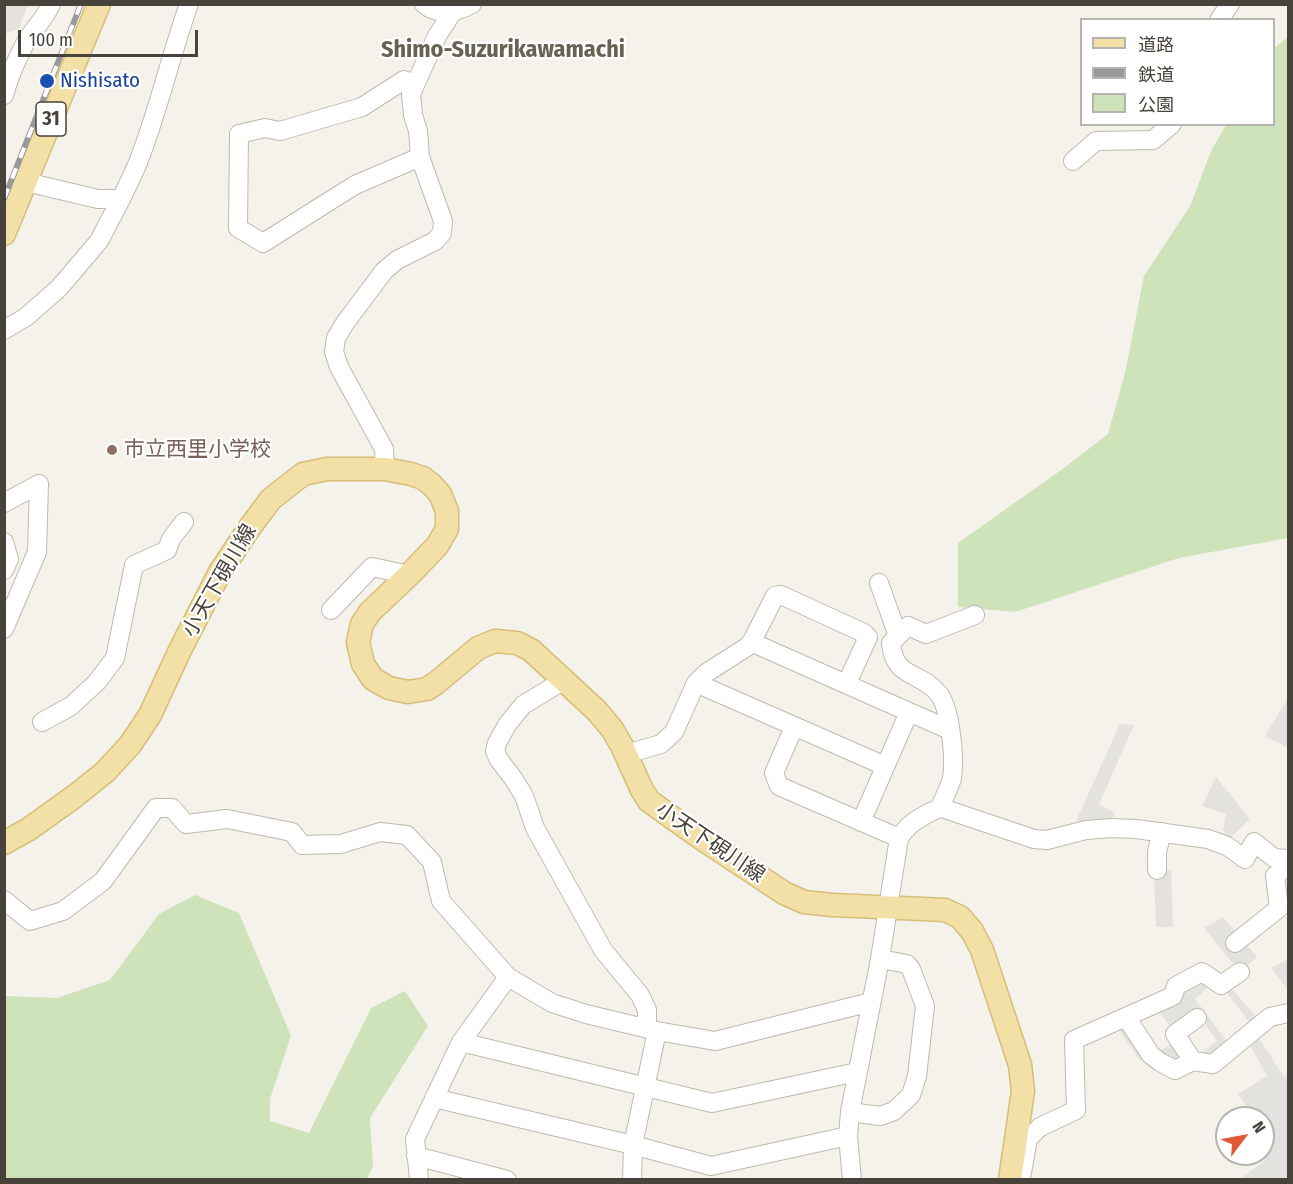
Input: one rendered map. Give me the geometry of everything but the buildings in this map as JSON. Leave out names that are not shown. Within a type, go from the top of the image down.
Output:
[{"type":"main road","name":"31","points":[[4,234],[99,4]]},
{"type":"main road","name":"小天下硯川線","points":[[4,843],[29,829],[75,796],[105,772],[130,745],[150,715],[220,572],[271,499],[303,474],[327,469],[385,470],[423,478],[440,494],[447,511],[447,529],[437,546],[370,612],[362,624],[358,642],[363,664],[373,679],[388,688],[408,693],[426,689],[478,648],[495,641],[517,643],[531,650],[597,711],[612,729],[649,801],[784,893],[804,902],[945,909],[960,917],[972,931],[982,950],[1020,1065],[1023,1091],[1010,1179]]},
{"type":"street","points":[[5,86],[28,39],[51,4]]},
{"type":"street","points":[[4,330],[26,317],[59,288],[99,241],[137,164],[189,4]]},
{"type":"street","points":[[424,4],[430,10],[452,12],[472,4]]},
{"type":"street","points":[[1220,18],[1230,4]]},
{"type":"street","points":[[385,470],[384,449],[339,367],[334,352],[336,338],[384,271],[397,261],[435,242],[442,233],[443,222],[420,157],[411,94],[437,36],[452,12]]},
{"type":"street","points":[[415,85],[404,80],[362,107],[280,131],[265,128],[239,134],[238,228],[263,243],[355,185],[420,157]]},
{"type":"street","points":[[1073,161],[1096,141],[1154,140],[1170,126]]},
{"type":"street","points":[[26,182],[98,200],[121,199]]},
{"type":"street","points":[[4,503],[39,484],[37,552],[4,629]]},
{"type":"street","points":[[42,722],[71,706],[97,682],[115,658],[134,565],[168,550],[171,539],[184,522]]},
{"type":"street","points":[[4,542],[9,559],[4,570]]},
{"type":"street","points":[[331,610],[372,567],[409,575]]},
{"type":"street","points":[[879,583],[898,636]]},
{"type":"street","points":[[626,754],[661,744],[674,732],[696,683],[705,673],[750,645],[775,596],[781,595],[868,636],[847,683]]},
{"type":"street","points":[[852,1179],[848,1136],[850,1112],[880,959],[899,838],[908,826],[939,807],[952,780],[952,746],[947,708],[939,694],[927,683],[900,668],[892,655],[891,643],[908,626],[926,634],[975,615]]},
{"type":"street","points":[[751,642],[950,730]]},
{"type":"street","points":[[563,679],[523,705],[507,725],[495,751],[524,796],[535,828],[603,950],[640,995],[646,1010],[647,1023],[651,1029],[645,1086],[633,1145],[632,1179]]},
{"type":"street","points":[[696,683],[885,766]]},
{"type":"street","points":[[861,822],[909,712]]},
{"type":"street","points":[[794,727],[774,773],[779,786],[899,838]]},
{"type":"street","points":[[939,807],[1034,839],[1047,840],[1086,830],[1136,829],[1208,839],[1227,846],[1245,859],[1254,842],[1274,858],[1288,859]]},
{"type":"street","points":[[4,900],[30,921],[63,911],[103,881],[156,808],[172,808],[186,824],[227,819],[292,832],[302,844],[341,844],[380,832],[407,835],[432,862],[441,901],[508,977],[552,1003],[586,1014],[715,1041],[870,1002]]},
{"type":"street","points":[[1157,870],[1157,852],[1162,832]]},
{"type":"street","points":[[1235,943],[1279,908],[1275,876],[1288,866]]},
{"type":"street","points":[[850,1112],[880,1116],[894,1110],[911,1095],[917,1076],[925,1006],[907,964],[880,959]]},
{"type":"street","points":[[1021,1179],[1028,1139],[1040,1127],[1076,1110],[1074,1040],[1173,996],[1176,986],[1202,972],[1221,986],[1240,972]]},
{"type":"street","points":[[419,1179],[415,1139],[461,1042],[508,977]]},
{"type":"street","points":[[1126,1017],[1151,1055],[1175,1070],[1193,1061],[1213,1064],[1270,1017],[1288,1013]]},
{"type":"street","points":[[1193,1061],[1175,1034],[1197,1018]]},
{"type":"street","points":[[461,1042],[712,1103],[857,1072]]},
{"type":"street","points":[[435,1098],[711,1166],[848,1136]]},
{"type":"street","points":[[416,1156],[507,1179]]},
{"type":"green space","points":[[1288,37],[1288,538],[1179,558],[1015,612],[958,607],[958,543],[1108,434],[1125,373],[1144,276],[1190,206],[1212,149],[1225,126],[1275,126],[1275,47]]},
{"type":"green space","points":[[195,895],[239,913],[291,1036],[270,1099],[270,1121],[309,1133],[371,1008],[405,991],[428,1026],[370,1118],[373,1166],[367,1179],[5,1179],[5,996],[57,998],[110,980],[159,914]]},
{"type":"shaded area","points":[[5,4],[28,5],[19,28],[5,34]]},
{"type":"shaded area","points":[[1288,698],[1288,748],[1265,736]]},
{"type":"shaded area","points":[[1120,724],[1134,725],[1099,804],[1115,813],[1111,822],[1088,826],[1076,821]]},
{"type":"shaded area","points":[[1216,777],[1250,819],[1229,839],[1223,830],[1226,814],[1202,806]]},
{"type":"shaded area","points":[[1154,870],[1171,870],[1173,927],[1156,927]]},
{"type":"shaded area","points":[[1223,917],[1257,957],[1240,972],[1204,928]]},
{"type":"shaded area","points":[[1288,959],[1288,990],[1271,968]]},
{"type":"shaded area","points":[[1199,978],[1207,988],[1195,999],[1229,1044],[1211,1059],[1197,1056],[1217,1041],[1198,1014],[1174,1031],[1159,1012]]},
{"type":"shaded area","points":[[1226,982],[1259,1020],[1252,1026],[1221,985]]},
{"type":"shaded area","points":[[1125,1023],[1147,1058],[1140,1061],[1117,1027]]},
{"type":"shaded area","points":[[1259,1038],[1284,1077],[1288,1074],[1288,1179],[1237,1180],[1258,1166],[1275,1166],[1275,1106],[1246,1106],[1238,1094],[1267,1076],[1250,1045]]},
{"type":"shaded area","points":[[1174,1041],[1188,1059],[1175,1067],[1156,1054]]},
{"type":"railway","points":[[4,199],[81,4]]},
{"type":"place","name":"Nishisato","points":[[47,81]]},
{"type":"place","name":"市立西里小学校","points":[[112,450]]},
{"type":"district","name":"Shimo-Suzurikawamachi","points":[[503,50]]}]
